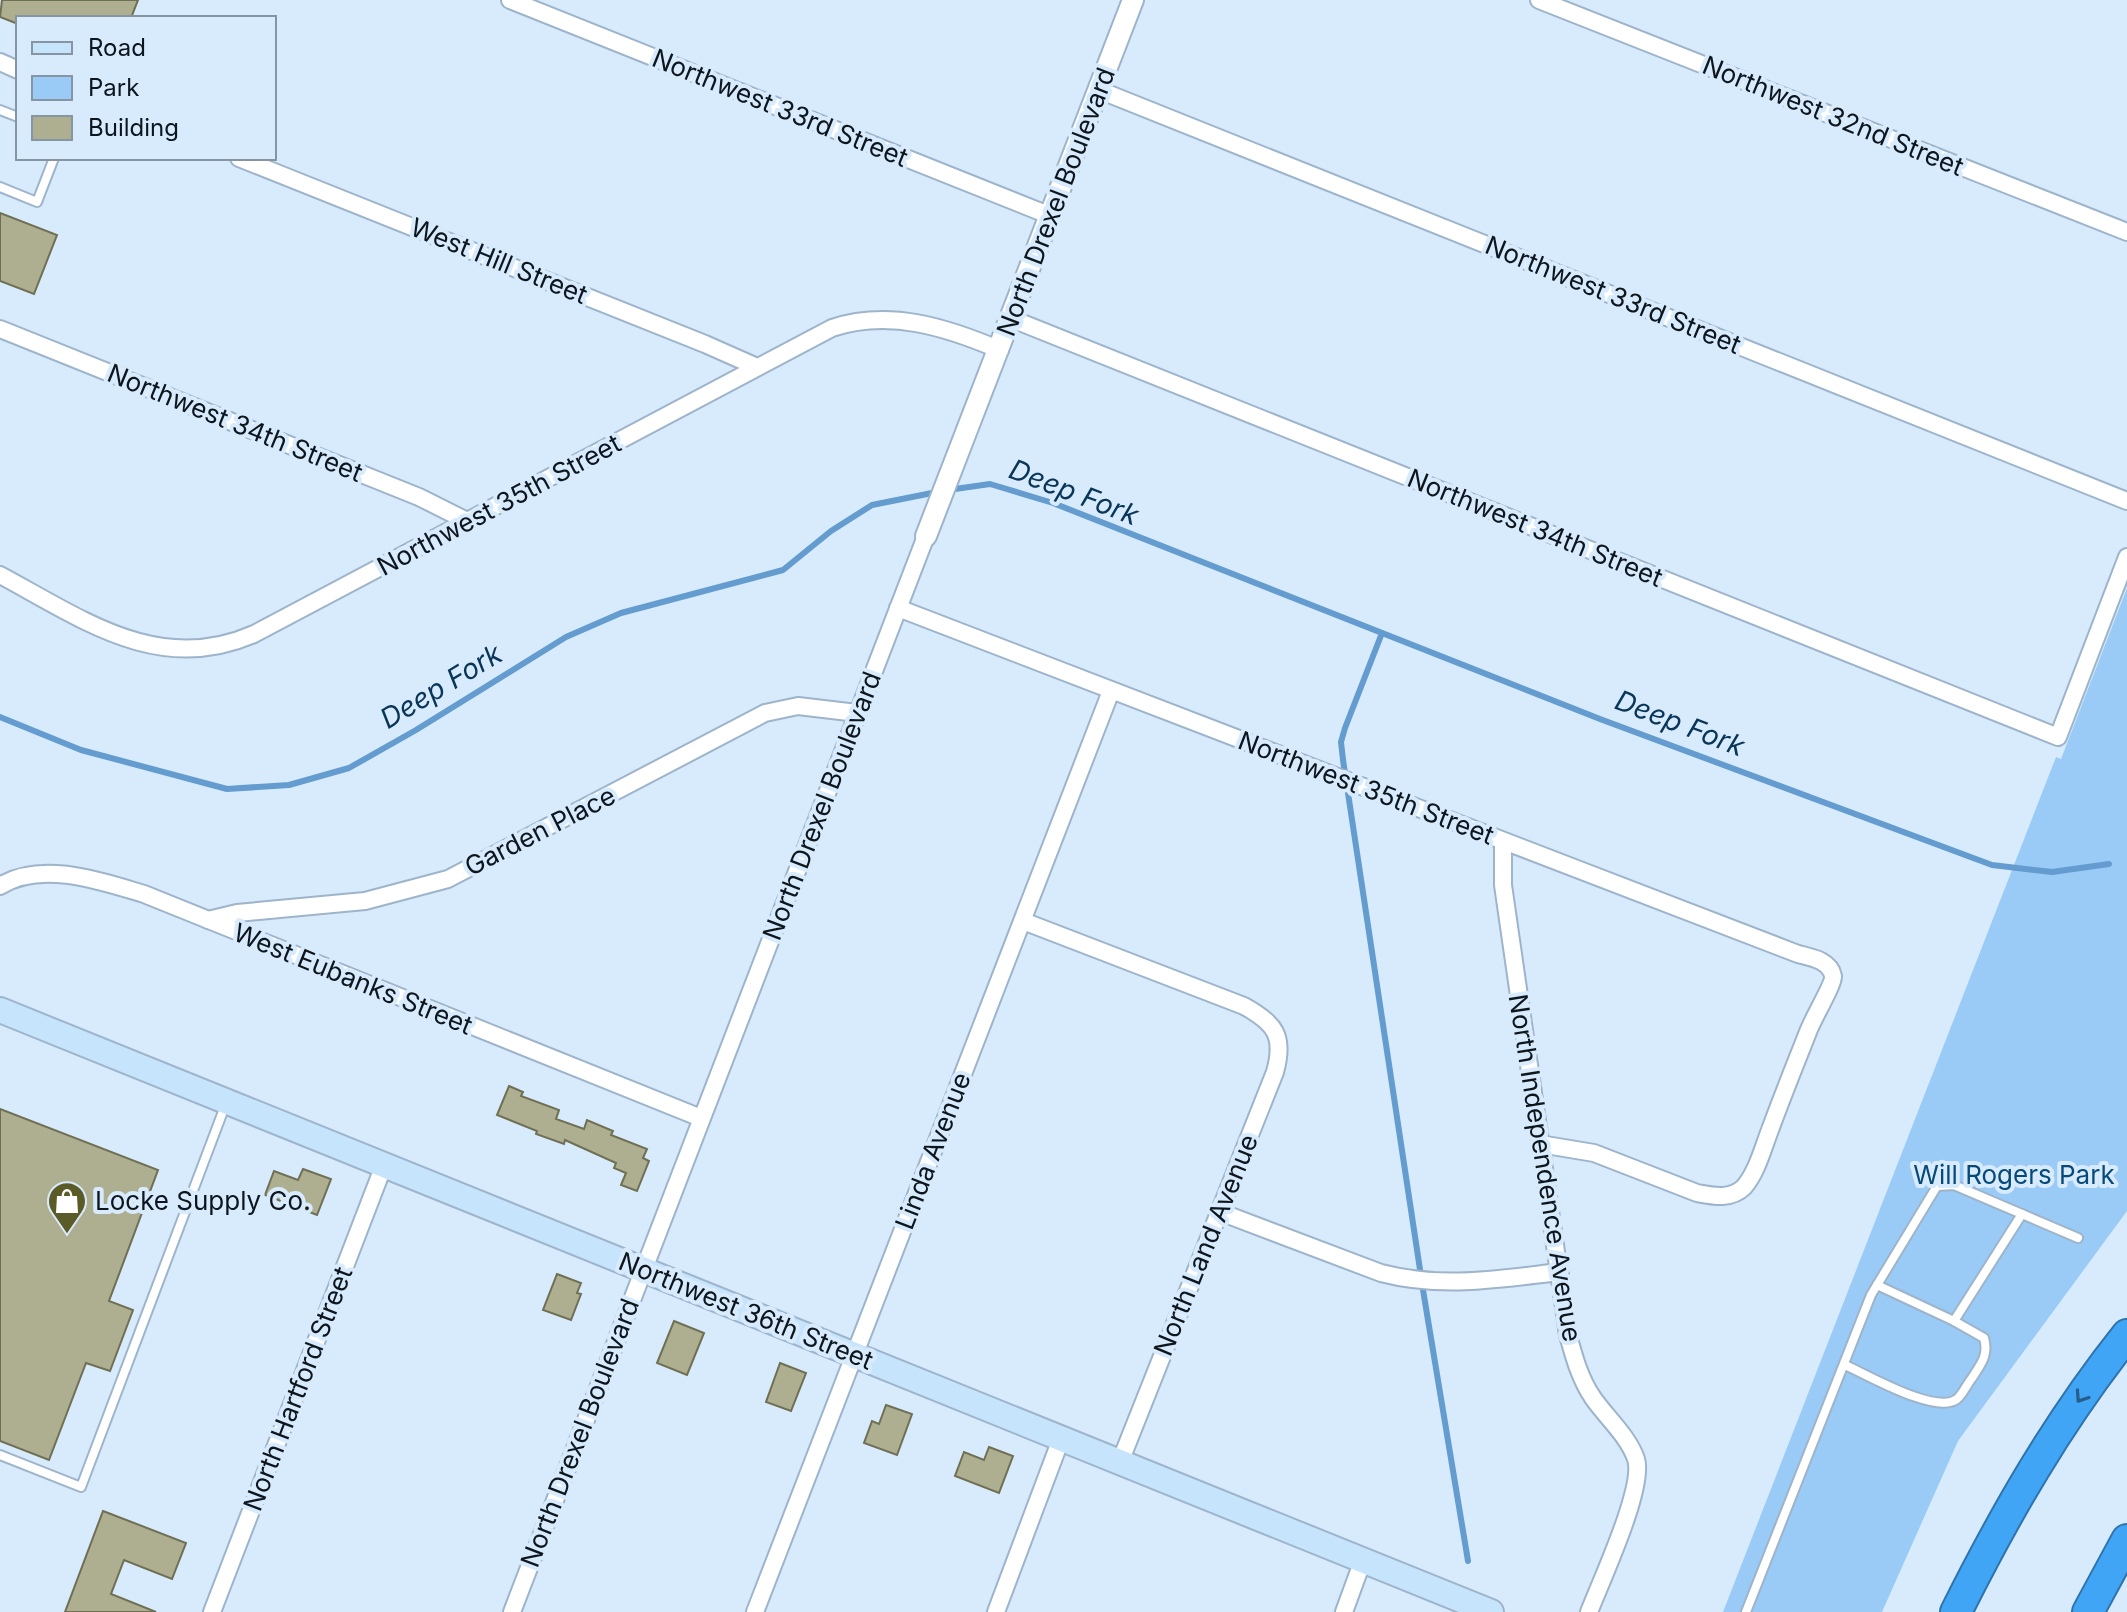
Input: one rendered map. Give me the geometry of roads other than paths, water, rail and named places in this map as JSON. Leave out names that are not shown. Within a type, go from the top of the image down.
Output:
[{"type":"highway","points":[[1956,1612],[2021,1488],[2127,1335]]},
{"type":"highway","points":[[2088,1612],[2127,1540]]},
{"type":"highway","points":[[2107,1612],[2127,1564]]},
{"type":"main road","name":"Northwest 36th Street","points":[[0,1010],[1491,1612]]},
{"type":"street","name":"Northwest 33rd Street","points":[[510,0],[529,4],[1051,216]]},
{"type":"street","name":"North Drexel Boulevard","points":[[512,1612],[1133,0]]},
{"type":"street","name":"Northwest 32nd Street","points":[[1539,0],[2127,232]]},
{"type":"street","name":"Northwest 33rd Street","points":[[1099,90],[2127,501]]},
{"type":"street","name":"West Hill Street","points":[[244,160],[757,367]]},
{"type":"street","name":"Northwest 35th Street","points":[[0,575],[84,620],[135,642],[174,650],[201,650],[236,642],[254,634],[832,328],[872,319],[893,319],[922,324],[1000,350]]},
{"type":"street","name":"Northwest 34th Street","points":[[1012,319],[2058,737],[2127,557]]},
{"type":"street","name":"Northwest 34th Street","points":[[0,329],[419,497],[467,521]]},
{"type":"street","name":"Northwest 35th Street","points":[[898,608],[1812,957],[1831,971],[1832,983],[1814,1015],[1758,1160],[1744,1186],[1737,1192],[1714,1197],[1697,1193],[1594,1153],[1540,1144]]},
{"type":"street","name":"Linda Avenue","points":[[755,1612],[1111,691]]},
{"type":"street","name":"Garden Place","points":[[208,920],[237,913],[365,901],[426,886],[478,865],[765,713],[798,706],[857,713]]},
{"type":"street","name":"North Independence Avenue","points":[[1503,841],[1503,885],[1568,1335],[1576,1365],[1590,1394],[1627,1443],[1638,1468],[1635,1490],[1589,1612]]},
{"type":"street","name":"West Eubanks Street","points":[[0,886],[22,876],[44,874],[79,878],[144,894],[701,1118]]},
{"type":"street","name":"North Land Avenue","points":[[1023,921],[1244,1006],[1274,1027],[1279,1056],[1120,1462]]},
{"type":"street","name":"North Hartford Street","points":[[212,1612],[384,1165]]},
{"type":"street","points":[[1220,1212],[1381,1273],[1408,1279],[1442,1283],[1560,1272]]},
{"type":"street","points":[[996,1612],[1061,1439]]},
{"type":"street","points":[[1344,1612],[1363,1560]]},
{"type":"lane","points":[[0,187],[37,202],[53,160]]},
{"type":"lane","points":[[0,1455],[81,1487],[227,1102]]},
{"type":"lane","points":[[1746,1612],[1877,1285],[1937,1186],[1954,1185],[2078,1238]]},
{"type":"lane","points":[[1954,1321],[2022,1214]]},
{"type":"lane","points":[[1845,1365],[1926,1401],[1944,1404],[1958,1398],[1985,1356],[1987,1347],[1984,1338],[1877,1285]]},
{"type":"waterway","name":"Deep Fork","points":[[948,490],[990,484],[1053,503],[1600,719],[1992,865],[2052,872],[2109,864]]},
{"type":"waterway","name":"Deep Fork","points":[[0,717],[81,750],[227,789],[289,785],[349,768],[566,637],[621,613],[783,570],[831,531],[872,505],[937,492]]},
{"type":"waterway","points":[[1382,633],[1341,742],[1424,1296],[1468,1561]]},
{"type":"place","name":"Locke Supply Co.","points":[[67,1235]]},
{"type":"park label","name":"Will Rogers Park","points":[[2014,1175]]}]
